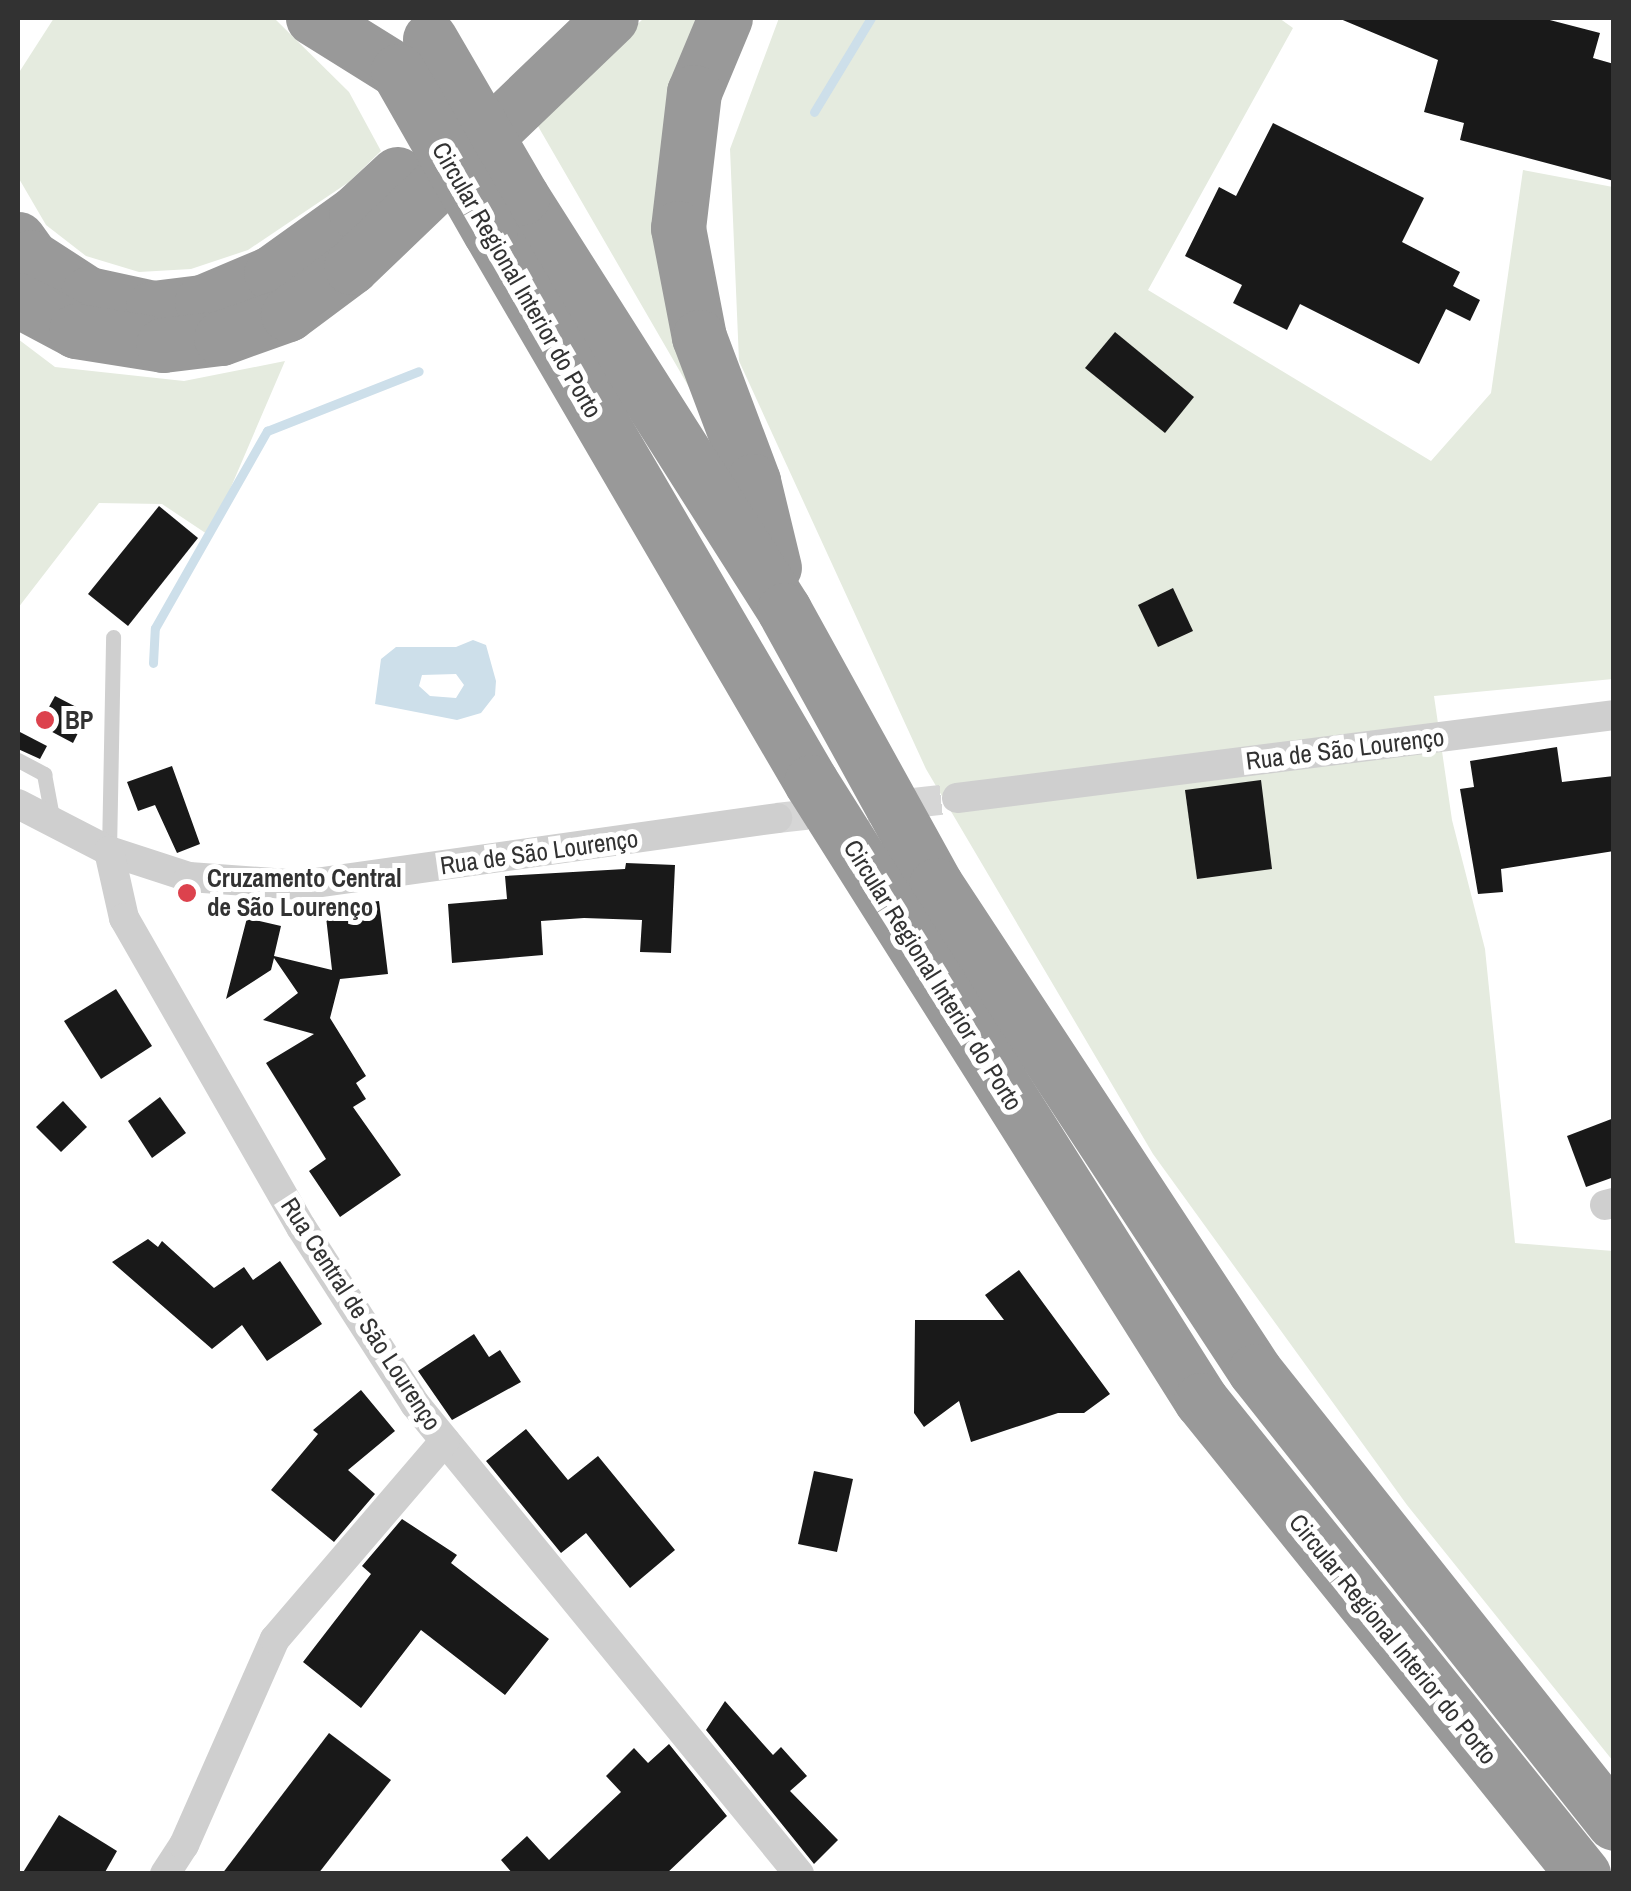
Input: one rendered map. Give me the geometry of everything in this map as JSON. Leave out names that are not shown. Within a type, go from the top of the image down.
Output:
[{"type":"highway","points":[[313,18],[415,42]]},
{"type":"highway","name":"Circular Regional Interior do Porto","points":[[368,18],[415,42],[811,782],[1201,1400],[1583,1874]]},
{"type":"highway","points":[[18,238],[32,256],[88,294],[153,308],[202,302],[272,273],[356,212],[559,18]]},
{"type":"highway","points":[[18,300],[76,331],[163,345],[221,338],[288,314],[351,267],[611,18]]},
{"type":"highway","points":[[724,18],[694,92],[678,228],[699,337],[753,481],[784,610]]},
{"type":"highway","name":"Circular Regional Interior do Porto","points":[[506,214],[784,610],[936,885],[1255,1371],[1614,1824]]},
{"type":"street","name":"Rua de São Lourenço","points":[[956,798],[1614,715]]},
{"type":"street","name":"Rua de São Lourenço","points":[[18,804],[109,851],[190,877],[301,885],[777,818]]},
{"type":"street","name":"Rua Central de São Lourenço","points":[[109,851],[124,918],[301,1227],[445,1441],[799,1874]]},
{"type":"street","points":[[164,1874],[184,1844],[275,1639],[445,1441]]},
{"type":"lane","points":[[109,851],[113,636]]},
{"type":"lane","points":[[18,760],[44,774],[53,822]]},
{"type":"shaded area","points":[[54,18],[274,18],[349,92],[381,151],[349,182],[248,250],[191,269],[139,272],[86,256],[46,225],[18,177],[18,74]]},
{"type":"shaded area","points":[[644,18],[703,18],[685,60],[719,439],[535,121]]},
{"type":"shaded area","points":[[779,18],[1279,18],[1293,28],[1148,290],[1431,461],[1491,393],[1523,170],[1613,187],[1613,679],[1434,696],[1452,820],[1485,949],[1515,1243],[1613,1251],[1613,1761],[1407,1505],[1153,1154],[926,769],[739,361],[730,149]]},
{"type":"shaded area","points":[[18,339],[55,367],[184,381],[285,361],[210,536],[162,504],[99,503],[18,608]]},
{"type":"water","points":[[473,640],[486,645],[496,681],[495,695],[481,713],[457,720],[375,704],[381,659],[396,647],[456,647]],"holes":[[[456,674],[464,685],[456,698],[430,696],[419,686],[422,675]]]},
{"type":"building","points":[[1338,18],[1542,18],[1600,33],[1593,58],[1614,64],[1614,181],[1460,140],[1464,123],[1424,112],[1438,60]]},
{"type":"building","points":[[1273,123],[1424,198],[1402,242],[1460,272],[1453,286],[1480,300],[1470,321],[1446,309],[1419,364],[1300,304],[1287,330],[1233,303],[1242,285],[1185,256],[1219,187],[1236,196]]},
{"type":"building","points":[[1115,332],[1194,397],[1165,433],[1085,368]]},
{"type":"building","points":[[159,506],[198,538],[128,626],[88,594]]},
{"type":"building","points":[[1173,588],[1193,631],[1158,647],[1138,605]]},
{"type":"building","points":[[55,696],[88,713],[73,743],[39,725]]},
{"type":"building","points":[[18,731],[47,746],[40,759],[18,749]]},
{"type":"building","points":[[1557,747],[1562,782],[1614,776],[1614,851],[1501,869],[1503,892],[1478,894],[1460,789],[1474,787],[1470,761]]},
{"type":"building","points":[[172,766],[200,844],[177,853],[155,805],[138,811],[127,782]]},
{"type":"building","points":[[1261,780],[1272,869],[1197,879],[1185,790]]},
{"type":"building","points":[[626,863],[675,865],[671,953],[640,952],[642,920],[584,918],[541,921],[543,955],[452,963],[448,904],[507,899],[505,876],[625,869]]},
{"type":"building","points":[[379,901],[388,974],[340,979],[330,1018],[366,1076],[356,1083],[366,1099],[353,1107],[401,1175],[340,1217],[309,1171],[326,1159],[266,1063],[314,1034],[263,1020],[298,993],[274,958],[271,970],[226,999],[247,918],[281,926],[274,956],[332,970],[325,908]]},
{"type":"building","points":[[116,989],[152,1046],[101,1079],[64,1021]]},
{"type":"building","points":[[160,1097],[186,1133],[152,1158],[128,1121]]},
{"type":"building","points":[[63,1101],[87,1127],[61,1152],[36,1127]]},
{"type":"building","points":[[1614,1118],[1614,1177],[1586,1187],[1567,1136]]},
{"type":"building","points":[[148,1239],[158,1247],[162,1241],[214,1288],[244,1267],[253,1280],[280,1261],[322,1324],[267,1361],[242,1325],[212,1349],[112,1262]]},
{"type":"building","points":[[1019,1270],[1110,1394],[1084,1413],[1058,1413],[971,1442],[959,1401],[924,1427],[914,1413],[915,1320],[1004,1320],[985,1295]]},
{"type":"building","points":[[474,1334],[489,1357],[500,1350],[521,1382],[452,1420],[418,1371]]},
{"type":"building","points":[[361,1390],[395,1431],[348,1470],[375,1494],[334,1542],[271,1490],[318,1434],[313,1430]]},
{"type":"building","points":[[526,1429],[568,1480],[598,1456],[675,1550],[630,1588],[586,1533],[561,1553],[486,1461]]},
{"type":"building","points":[[814,1471],[853,1479],[837,1552],[798,1544]]},
{"type":"building","points":[[402,1519],[457,1555],[451,1563],[549,1639],[505,1695],[421,1630],[361,1708],[303,1662],[371,1574],[362,1566]]},
{"type":"building","points":[[725,1701],[773,1755],[781,1747],[807,1776],[790,1791],[838,1840],[814,1864],[706,1730]]},
{"type":"building","points":[[329,1733],[391,1780],[318,1874],[222,1874]]},
{"type":"building","points":[[669,1744],[727,1816],[666,1874],[513,1874],[501,1860],[527,1836],[549,1860],[621,1792],[606,1776],[634,1748],[648,1763]]},
{"type":"building","points":[[59,1815],[117,1851],[104,1874],[22,1874]]},
{"type":"waterway","points":[[814,112],[871,18]]},
{"type":"waterway","points":[[153,663],[155,628],[267,431],[419,371]]},
{"type":"tunnel","points":[[777,818],[957,798]]},
{"type":"place","name":"BP","points":[[45,720]]},
{"type":"place","name":"Cruzamento Central de São Lourenço","points":[[187,893]]}]
